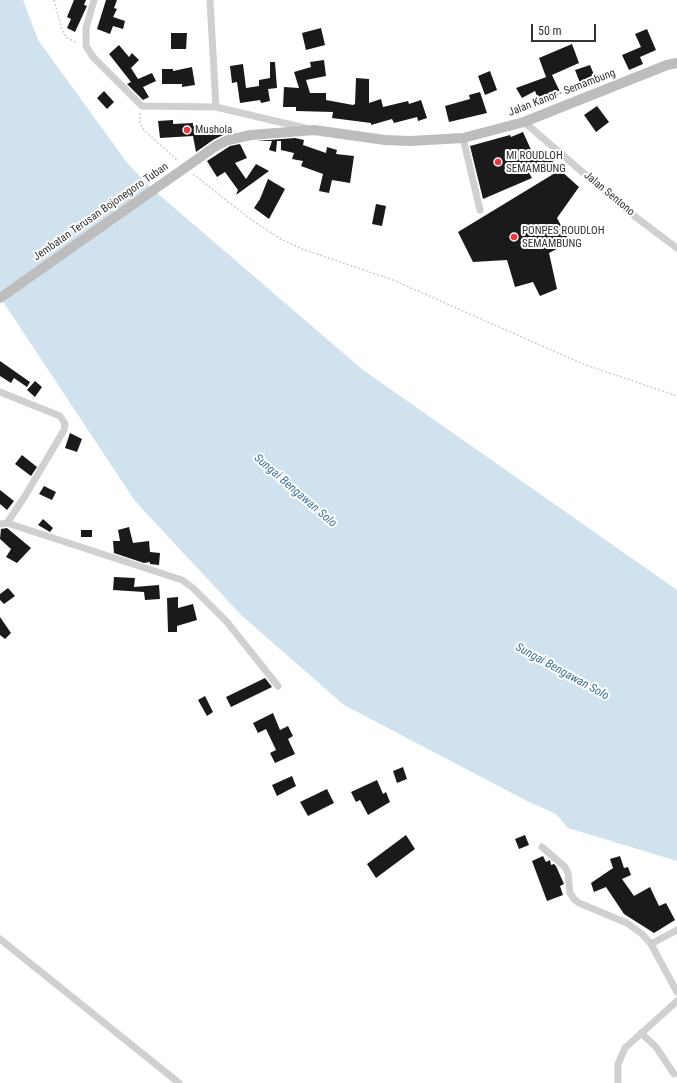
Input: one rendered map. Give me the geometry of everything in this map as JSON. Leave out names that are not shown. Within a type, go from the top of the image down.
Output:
[{"type":"street","points":[[94,0],[86,28],[86,46],[93,57],[135,101],[142,106],[216,107],[314,130]]},
{"type":"street","points":[[210,0],[216,107]]},
{"type":"street","name":"Jalan Kanor - Semambung","points":[[216,146],[228,140],[251,135],[314,130],[385,140],[410,141],[463,138],[524,122],[667,65],[677,63]]},
{"type":"street","name":"Jalan Sentono","points":[[524,122],[629,212],[677,248]]},
{"type":"street","points":[[463,138],[480,210]]},
{"type":"street","name":"Jembatan Terusan Bojonegoro Tuban","points":[[0,298],[216,146]]},
{"type":"street","points":[[0,392],[60,416],[65,424],[64,430],[3,523],[182,580],[193,588],[227,622],[278,686]]},
{"type":"street","points":[[542,847],[565,867],[568,873],[570,893],[574,899],[579,903],[635,928],[651,944],[677,992]]},
{"type":"street","points":[[651,944],[677,930]]},
{"type":"street","points":[[0,939],[179,1083]]},
{"type":"street","points":[[618,1083],[618,1064],[625,1048],[677,1001]]},
{"type":"street","points":[[640,1033],[656,1047],[674,1074]]},
{"type":"path","points":[[54,0],[62,30],[67,38],[86,46]]},
{"type":"path","points":[[142,106],[139,116],[140,123],[144,130],[180,163]]},
{"type":"path","points":[[191,173],[253,220],[281,239],[302,249],[393,280],[583,364],[677,396]]},
{"type":"water","name":"Sungai Bengawan Solo","points":[[0,0],[23,0],[38,40],[128,164],[150,187],[363,370],[677,590],[677,861],[568,828],[556,814],[527,801],[344,705],[241,615],[135,501],[0,297]]},
{"type":"building","points":[[74,0],[86,0],[84,5],[87,6],[75,32],[67,28],[71,19],[67,17]]},
{"type":"building","points":[[106,0],[117,0],[114,8],[117,9],[113,17],[125,21],[123,29],[113,26],[110,34],[97,29]]},
{"type":"building","points":[[321,28],[325,45],[306,50],[302,33]]},
{"type":"building","points":[[647,29],[656,50],[640,57],[643,64],[629,70],[622,55],[641,47],[635,34]]},
{"type":"building","points":[[171,33],[187,33],[186,49],[171,49]]},
{"type":"building","points":[[572,44],[579,63],[552,75],[561,94],[540,103],[535,91],[522,98],[516,88],[549,76],[546,77],[539,58]]},
{"type":"building","points":[[119,45],[129,57],[132,53],[139,60],[131,68],[138,79],[152,73],[156,81],[143,87],[149,97],[143,100],[127,84],[131,82],[109,54]]},
{"type":"building","points":[[324,60],[326,76],[306,80],[310,93],[326,93],[326,100],[353,105],[355,104],[356,78],[369,79],[369,103],[381,99],[383,107],[408,101],[409,104],[421,100],[427,118],[418,121],[417,117],[394,123],[392,119],[371,125],[371,123],[332,118],[333,112],[296,111],[296,107],[283,107],[284,87],[299,88],[294,72],[311,67],[310,62]]},
{"type":"building","points":[[270,62],[275,62],[277,88],[268,89],[270,101],[261,103],[260,100],[240,103],[237,82],[232,83],[230,66],[243,64],[246,88],[259,86],[259,80],[270,78]]},
{"type":"building","points":[[590,65],[597,82],[582,88],[575,70]]},
{"type":"building","points":[[192,67],[195,85],[182,87],[182,84],[162,84],[162,69],[173,69],[173,71]]},
{"type":"building","points":[[490,71],[497,90],[485,95],[478,76]]},
{"type":"building","points":[[104,91],[114,102],[107,109],[97,98]]},
{"type":"building","points":[[480,92],[487,113],[449,122],[445,106],[470,99],[469,95]]},
{"type":"building","points":[[597,106],[609,122],[596,132],[584,115]]},
{"type":"building","points":[[173,120],[173,124],[193,123],[193,126],[204,125],[205,132],[220,128],[221,134],[237,131],[225,134],[213,140],[196,152],[193,136],[160,138],[158,121]]},
{"type":"building","name":"MI ROUDLOH SEMAMBUNG","points":[[523,132],[532,152],[536,150],[540,159],[550,151],[557,158],[550,164],[548,162],[528,171],[532,178],[483,199],[470,146],[510,135],[511,137]]},
{"type":"building","points":[[295,138],[304,140],[303,145],[326,153],[327,147],[337,150],[336,154],[354,156],[350,183],[332,180],[329,193],[319,191],[323,174],[301,166],[303,161],[292,159],[294,153],[281,150],[281,141],[277,141],[276,152],[269,150],[272,141],[256,141]]},
{"type":"building","points":[[240,144],[247,158],[235,163],[246,179],[256,164],[269,171],[236,195],[238,190],[225,172],[217,177],[207,161],[230,146]]},
{"type":"building","name":"PONPES ROUDLOH SEMAMBUNG","points":[[560,170],[579,187],[557,218],[570,242],[549,253],[557,289],[540,296],[533,282],[515,287],[507,260],[473,262],[458,232]]},
{"type":"building","points":[[268,179],[285,189],[269,219],[254,208],[260,199]]},
{"type":"building","points":[[376,204],[386,206],[382,226],[372,224]]},
{"type":"building","points":[[0,361],[30,382],[27,387],[14,378],[11,383],[0,376]]},
{"type":"building","points":[[35,381],[42,387],[35,397],[27,390]]},
{"type":"building","points":[[70,433],[82,439],[77,452],[65,448]]},
{"type":"building","points":[[22,455],[37,467],[31,476],[15,464]]},
{"type":"building","points":[[44,486],[56,492],[52,500],[39,494]]},
{"type":"building","points":[[0,490],[14,501],[7,510],[0,504]]},
{"type":"building","points":[[43,519],[53,528],[50,532],[38,525]]},
{"type":"building","points":[[129,527],[133,543],[149,541],[150,552],[160,553],[159,565],[150,564],[150,562],[144,563],[114,553],[113,541],[120,541],[118,530]]},
{"type":"building","points":[[7,528],[31,548],[17,563],[6,557],[11,549],[0,539],[1,529]]},
{"type":"building","points":[[81,530],[92,530],[92,537],[81,537]]},
{"type":"building","points":[[114,577],[135,578],[134,587],[159,585],[160,599],[145,600],[144,592],[113,590]]},
{"type":"building","points":[[8,588],[15,596],[4,604],[0,600],[0,594]]},
{"type":"building","points":[[178,597],[178,608],[193,604],[197,620],[177,626],[177,632],[168,632],[167,598]]},
{"type":"building","points":[[0,617],[11,633],[5,639],[0,635]]},
{"type":"building","points":[[265,678],[272,687],[231,707],[226,697]]},
{"type":"building","points":[[205,696],[213,712],[207,716],[198,700]]},
{"type":"building","points":[[273,713],[280,730],[288,726],[293,736],[288,739],[295,754],[275,763],[270,753],[276,750],[266,729],[258,733],[253,723]]},
{"type":"building","points":[[403,767],[407,779],[397,783],[393,771]]},
{"type":"building","points":[[292,776],[296,786],[277,796],[272,785]]},
{"type":"building","points":[[377,780],[383,794],[386,792],[390,802],[368,815],[360,800],[356,802],[351,792]]},
{"type":"building","points":[[327,789],[334,803],[308,816],[300,802]]},
{"type":"building","points":[[406,835],[415,849],[376,878],[367,864]]},
{"type":"building","points":[[525,835],[529,845],[519,849],[515,839]]},
{"type":"building","points":[[543,856],[546,862],[550,860],[551,865],[554,864],[556,866],[564,884],[560,886],[563,895],[547,901],[532,861]]},
{"type":"building","points":[[620,856],[624,868],[628,867],[631,875],[622,879],[634,896],[650,887],[659,906],[666,903],[675,920],[654,933],[624,914],[606,887],[594,892],[591,883],[613,868],[610,859]]},
{"type":"place","name":"Mushola","points":[[187,130]]},
{"type":"place","name":"MI ROUDLOH SEMAMBUNG","points":[[498,162]]},
{"type":"place","name":"PONPES ROUDLOH SEMAMBUNG","points":[[514,237]]}]
